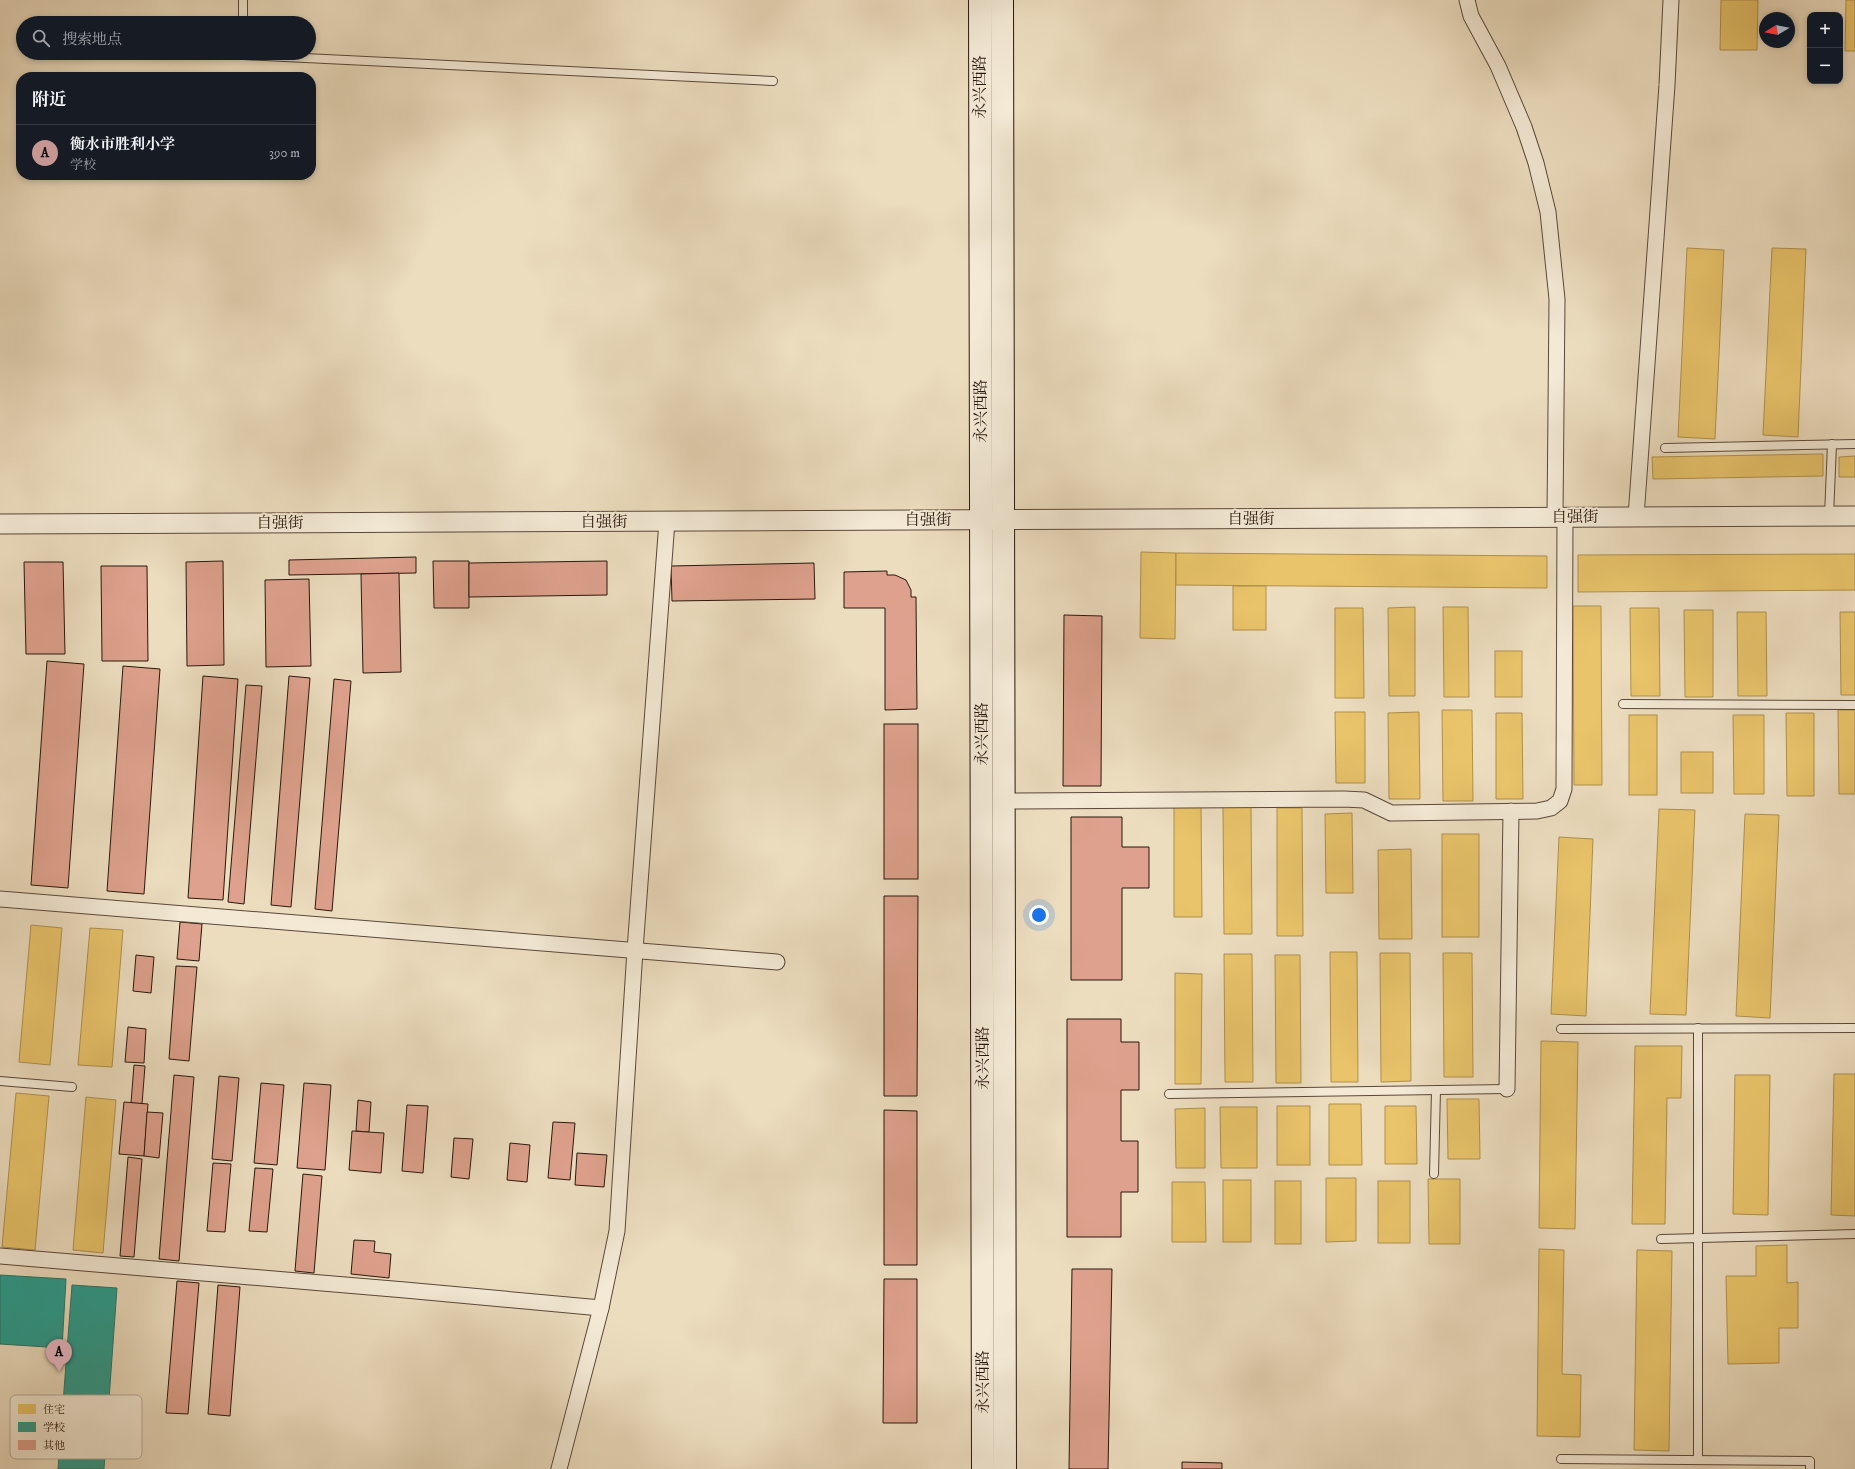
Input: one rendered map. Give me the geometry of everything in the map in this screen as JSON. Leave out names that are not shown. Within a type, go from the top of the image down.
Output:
[{"type":"main road","name":"永兴西路","points":[[980,0],[983,1469]]},
{"type":"main road","name":"永兴西路","points":[[1002,0],[1004,1469]]},
{"type":"street","points":[[1004,801],[1344,799],[1364,800],[1391,813],[1511,811],[1551,808],[1560,801],[1564,789],[1557,299],[1548,212],[1536,163],[1524,127],[1498,66],[1471,16],[1467,0]]},
{"type":"street","points":[[1636,517],[1668,86],[1671,0]]},
{"type":"street","name":"自强街","points":[[0,524],[1855,516]]},
{"type":"street","points":[[559,1469],[601,1308],[617,1231],[635,950],[667,522]]},
{"type":"street","points":[[1507,1089],[1511,811]]},
{"type":"street","points":[[0,898],[777,962]]},
{"type":"street","points":[[0,1256],[397,1289],[601,1308]]},
{"type":"lane","points":[[243,0],[243,16]]},
{"type":"lane","points":[[316,59],[773,81]]},
{"type":"lane","points":[[1829,516],[1832,444]]},
{"type":"lane","points":[[1665,448],[1855,444]]},
{"type":"lane","points":[[1623,704],[1855,705]]},
{"type":"lane","points":[[1698,1028],[1698,1460]]},
{"type":"lane","points":[[1561,1029],[1855,1028]]},
{"type":"lane","points":[[0,1081],[72,1087]]},
{"type":"lane","points":[[1169,1094],[1507,1089]]},
{"type":"lane","points":[[1434,1174],[1436,1090]]},
{"type":"lane","points":[[1661,1239],[1855,1234]]},
{"type":"lane","points":[[1561,1459],[1810,1461],[1810,1469]]},
{"type":"building: 住宅","points":[[1721,0],[1758,0],[1757,50],[1720,50]]},
{"type":"building: 住宅","points":[[1846,0],[1855,0],[1855,51],[1845,51]]},
{"type":"building: 住宅","points":[[1687,248],[1724,250],[1715,439],[1678,437]]},
{"type":"building: 住宅","points":[[1772,248],[1806,249],[1798,437],[1763,435]]},
{"type":"building: 住宅","points":[[1823,454],[1823,476],[1653,479],[1652,457]]},
{"type":"building: 住宅","points":[[1855,456],[1855,477],[1839,477],[1839,457]]},
{"type":"building: 住宅","points":[[1141,552],[1176,553],[1175,639],[1140,638]]},
{"type":"building: 住宅","points":[[1176,553],[1547,556],[1547,588],[1176,585]]},
{"type":"building: 住宅","points":[[1855,554],[1855,590],[1578,592],[1578,555]]},
{"type":"building: 住宅","points":[[1233,586],[1266,586],[1266,630],[1233,630]]},
{"type":"building: 住宅","points":[[1573,606],[1601,606],[1602,785],[1574,785]]},
{"type":"building: 住宅","points":[[1415,607],[1415,696],[1389,696],[1388,608]]},
{"type":"building: 住宅","points":[[1443,607],[1468,607],[1469,697],[1444,697]]},
{"type":"building: 住宅","points":[[1335,608],[1363,608],[1364,698],[1335,698]]},
{"type":"building: 住宅","points":[[1630,608],[1659,608],[1660,696],[1631,696]]},
{"type":"building: 住宅","points":[[1684,610],[1713,610],[1713,697],[1685,697]]},
{"type":"building: 住宅","points":[[1737,612],[1766,612],[1767,696],[1738,696]]},
{"type":"building: 住宅","points":[[1840,612],[1855,612],[1855,695],[1841,695]]},
{"type":"building: 住宅","points":[[1495,651],[1522,651],[1522,697],[1495,697]]},
{"type":"building: 住宅","points":[[1442,710],[1472,710],[1473,801],[1443,801]]},
{"type":"building: 住宅","points":[[1838,710],[1855,710],[1855,794],[1839,794]]},
{"type":"building: 住宅","points":[[1335,712],[1365,712],[1365,783],[1336,783]]},
{"type":"building: 住宅","points":[[1419,712],[1420,799],[1389,799],[1388,713]]},
{"type":"building: 住宅","points":[[1496,713],[1522,713],[1523,799],[1496,799]]},
{"type":"building: 住宅","points":[[1786,713],[1814,713],[1814,796],[1787,796]]},
{"type":"building: 住宅","points":[[1629,715],[1657,715],[1657,795],[1629,795]]},
{"type":"building: 住宅","points":[[1733,715],[1764,715],[1764,794],[1734,794]]},
{"type":"building: 住宅","points":[[1681,752],[1713,752],[1713,793],[1681,793]]},
{"type":"building: 住宅","points":[[1174,804],[1201,804],[1202,917],[1174,917]]},
{"type":"building: 住宅","points":[[1223,807],[1251,807],[1252,934],[1224,934]]},
{"type":"building: 住宅","points":[[1277,808],[1302,808],[1303,936],[1277,936]]},
{"type":"building: 住宅","points":[[1659,809],[1695,810],[1686,1015],[1650,1014]]},
{"type":"building: 住宅","points":[[1352,813],[1353,893],[1326,893],[1325,814]]},
{"type":"building: 住宅","points":[[1745,814],[1779,815],[1770,1018],[1736,1016]]},
{"type":"building: 住宅","points":[[1442,834],[1479,834],[1479,937],[1442,937]]},
{"type":"building: 住宅","points":[[1559,837],[1593,839],[1586,1016],[1551,1014]]},
{"type":"building: 住宅","points":[[1411,849],[1412,939],[1379,939],[1378,850]]},
{"type":"building: 住宅","points":[[31,925],[62,928],[50,1065],[19,1062]]},
{"type":"building: 住宅","points":[[90,928],[123,930],[112,1067],[78,1065]]},
{"type":"building: 住宅","points":[[1330,952],[1357,952],[1358,1082],[1331,1082]]},
{"type":"building: 住宅","points":[[1380,953],[1410,953],[1411,1081],[1381,1082]]},
{"type":"building: 住宅","points":[[1443,953],[1472,953],[1473,1077],[1444,1077]]},
{"type":"building: 住宅","points":[[1224,954],[1252,954],[1253,1082],[1225,1082]]},
{"type":"building: 住宅","points":[[1275,955],[1300,955],[1301,1083],[1276,1083]]},
{"type":"building: 住宅","points":[[1175,973],[1202,974],[1201,1084],[1175,1084]]},
{"type":"building: 住宅","points":[[1541,1041],[1578,1042],[1575,1229],[1539,1228]]},
{"type":"building: 住宅","points":[[1635,1046],[1682,1046],[1681,1098],[1667,1098],[1665,1224],[1632,1224]]},
{"type":"building: 住宅","points":[[1834,1074],[1855,1074],[1855,1216],[1831,1215]]},
{"type":"building: 住宅","points":[[1735,1075],[1770,1075],[1768,1215],[1733,1214]]},
{"type":"building: 住宅","points":[[16,1093],[49,1096],[35,1250],[2,1247]]},
{"type":"building: 住宅","points":[[86,1097],[116,1100],[103,1253],[73,1250]]},
{"type":"building: 住宅","points":[[1447,1099],[1479,1099],[1480,1159],[1448,1159]]},
{"type":"building: 住宅","points":[[1329,1104],[1361,1104],[1362,1165],[1329,1165]]},
{"type":"building: 住宅","points":[[1277,1106],[1310,1106],[1310,1165],[1277,1165]]},
{"type":"building: 住宅","points":[[1385,1106],[1416,1106],[1417,1164],[1385,1164]]},
{"type":"building: 住宅","points":[[1220,1107],[1257,1107],[1257,1168],[1221,1168]]},
{"type":"building: 住宅","points":[[1205,1108],[1205,1168],[1176,1168],[1175,1109]]},
{"type":"building: 住宅","points":[[1326,1178],[1356,1178],[1356,1241],[1326,1242]]},
{"type":"building: 住宅","points":[[1428,1179],[1460,1179],[1460,1244],[1429,1244]]},
{"type":"building: 住宅","points":[[1223,1180],[1251,1180],[1251,1242],[1223,1242]]},
{"type":"building: 住宅","points":[[1275,1181],[1301,1181],[1301,1244],[1275,1244]]},
{"type":"building: 住宅","points":[[1378,1181],[1410,1181],[1410,1243],[1378,1243]]},
{"type":"building: 住宅","points":[[1172,1182],[1205,1182],[1206,1242],[1172,1242]]},
{"type":"building: 住宅","points":[[1787,1245],[1787,1283],[1798,1282],[1798,1328],[1779,1328],[1779,1363],[1728,1364],[1726,1276],[1756,1276],[1756,1246]]},
{"type":"building: 住宅","points":[[1539,1249],[1564,1250],[1562,1374],[1581,1375],[1580,1437],[1537,1436]]},
{"type":"building: 住宅","points":[[1637,1250],[1672,1251],[1669,1451],[1634,1450]]},
{"type":"building: 学校","points":[[0,1275],[66,1279],[62,1348],[0,1344]]},
{"type":"building: 学校","points":[[72,1285],[117,1288],[109,1395],[64,1395]]},
{"type":"building: 学校","points":[[59,1459],[105,1459],[104,1469],[58,1469]]},
{"type":"building: 其他","points":[[416,557],[416,573],[289,575],[289,560]]},
{"type":"building: 其他","points":[[223,561],[224,665],[187,666],[186,562]]},
{"type":"building: 其他","points":[[433,561],[469,561],[469,608],[434,608]]},
{"type":"building: 其他","points":[[607,561],[607,595],[469,597],[469,563]]},
{"type":"building: 其他","points":[[24,562],[63,562],[65,654],[26,654]]},
{"type":"building: 其他","points":[[814,563],[815,599],[672,601],[671,566]]},
{"type":"building: 其他","points":[[101,566],[147,566],[148,661],[102,661]]},
{"type":"building: 其他","points":[[887,571],[887,575],[895,575],[906,580],[911,590],[911,597],[916,597],[917,709],[885,710],[885,608],[844,608],[844,572]]},
{"type":"building: 其他","points":[[399,573],[401,672],[363,673],[361,574]]},
{"type":"building: 其他","points":[[309,579],[311,666],[266,667],[265,580]]},
{"type":"building: 其他","points":[[1064,615],[1102,616],[1101,786],[1063,786]]},
{"type":"building: 其他","points":[[47,661],[84,664],[68,888],[31,885]]},
{"type":"building: 其他","points":[[123,666],[160,669],[144,894],[107,891]]},
{"type":"building: 其他","points":[[203,676],[238,679],[223,900],[188,898]]},
{"type":"building: 其他","points":[[289,676],[310,678],[291,907],[271,905]]},
{"type":"building: 其他","points":[[334,679],[351,681],[332,911],[315,909]]},
{"type":"building: 其他","points":[[246,685],[262,686],[244,904],[228,902]]},
{"type":"building: 其他","points":[[884,724],[918,724],[918,879],[884,879]]},
{"type":"building: 其他","points":[[1071,817],[1122,817],[1122,847],[1149,847],[1149,888],[1122,888],[1122,980],[1071,980]]},
{"type":"building: 其他","points":[[884,896],[918,896],[917,1096],[884,1096]]},
{"type":"building: 其他","points":[[180,922],[202,924],[199,961],[177,959]]},
{"type":"building: 其他","points":[[136,955],[154,957],[151,993],[133,991]]},
{"type":"building: 其他","points":[[176,966],[197,967],[189,1061],[169,1059]]},
{"type":"building: 其他","points":[[1067,1019],[1121,1019],[1121,1042],[1139,1042],[1139,1090],[1121,1090],[1121,1141],[1138,1141],[1138,1192],[1121,1192],[1121,1237],[1067,1237]]},
{"type":"building: 其他","points":[[128,1027],[146,1029],[144,1063],[125,1062]]},
{"type":"building: 其他","points":[[134,1065],[145,1066],[142,1104],[131,1103]]},
{"type":"building: 其他","points":[[174,1075],[194,1077],[179,1261],[159,1259]]},
{"type":"building: 其他","points":[[219,1076],[239,1078],[232,1161],[212,1159]]},
{"type":"building: 其他","points":[[261,1083],[284,1085],[277,1165],[254,1163]]},
{"type":"building: 其他","points":[[304,1083],[331,1085],[325,1170],[297,1168]]},
{"type":"building: 其他","points":[[358,1100],[371,1102],[369,1132],[356,1131]]},
{"type":"building: 其他","points":[[124,1102],[148,1104],[144,1156],[119,1154]]},
{"type":"building: 其他","points":[[407,1105],[428,1106],[423,1173],[402,1171]]},
{"type":"building: 其他","points":[[884,1110],[917,1111],[917,1265],[884,1265]]},
{"type":"building: 其他","points":[[147,1112],[163,1113],[159,1158],[144,1156]]},
{"type":"building: 其他","points":[[553,1122],[575,1123],[570,1180],[548,1178]]},
{"type":"building: 其他","points":[[352,1131],[384,1133],[381,1173],[349,1170]]},
{"type":"building: 其他","points":[[454,1138],[473,1139],[469,1179],[451,1177]]},
{"type":"building: 其他","points":[[510,1143],[530,1145],[527,1182],[507,1180]]},
{"type":"building: 其他","points":[[577,1153],[607,1155],[604,1187],[575,1185]]},
{"type":"building: 其他","points":[[128,1157],[142,1159],[134,1257],[120,1256]]},
{"type":"building: 其他","points":[[213,1163],[231,1164],[225,1232],[207,1231]]},
{"type":"building: 其他","points":[[255,1168],[273,1169],[267,1232],[249,1231]]},
{"type":"building: 其他","points":[[303,1174],[322,1176],[314,1273],[295,1271]]},
{"type":"building: 其他","points":[[354,1240],[375,1241],[374,1252],[391,1254],[389,1278],[351,1274]]},
{"type":"building: 其他","points":[[1072,1269],[1112,1269],[1108,1469],[1069,1469]]},
{"type":"building: 其他","points":[[884,1279],[917,1279],[917,1423],[883,1423]]},
{"type":"building: 其他","points":[[177,1281],[199,1283],[188,1414],[166,1413]]},
{"type":"building: 其他","points":[[218,1285],[240,1287],[230,1416],[208,1414]]},
{"type":"building: 其他","points":[[1182,1462],[1222,1463],[1222,1469],[1182,1469]]},
{"type":"place","name":"衡水市胜利小学","points":[[59,1372]]}]
